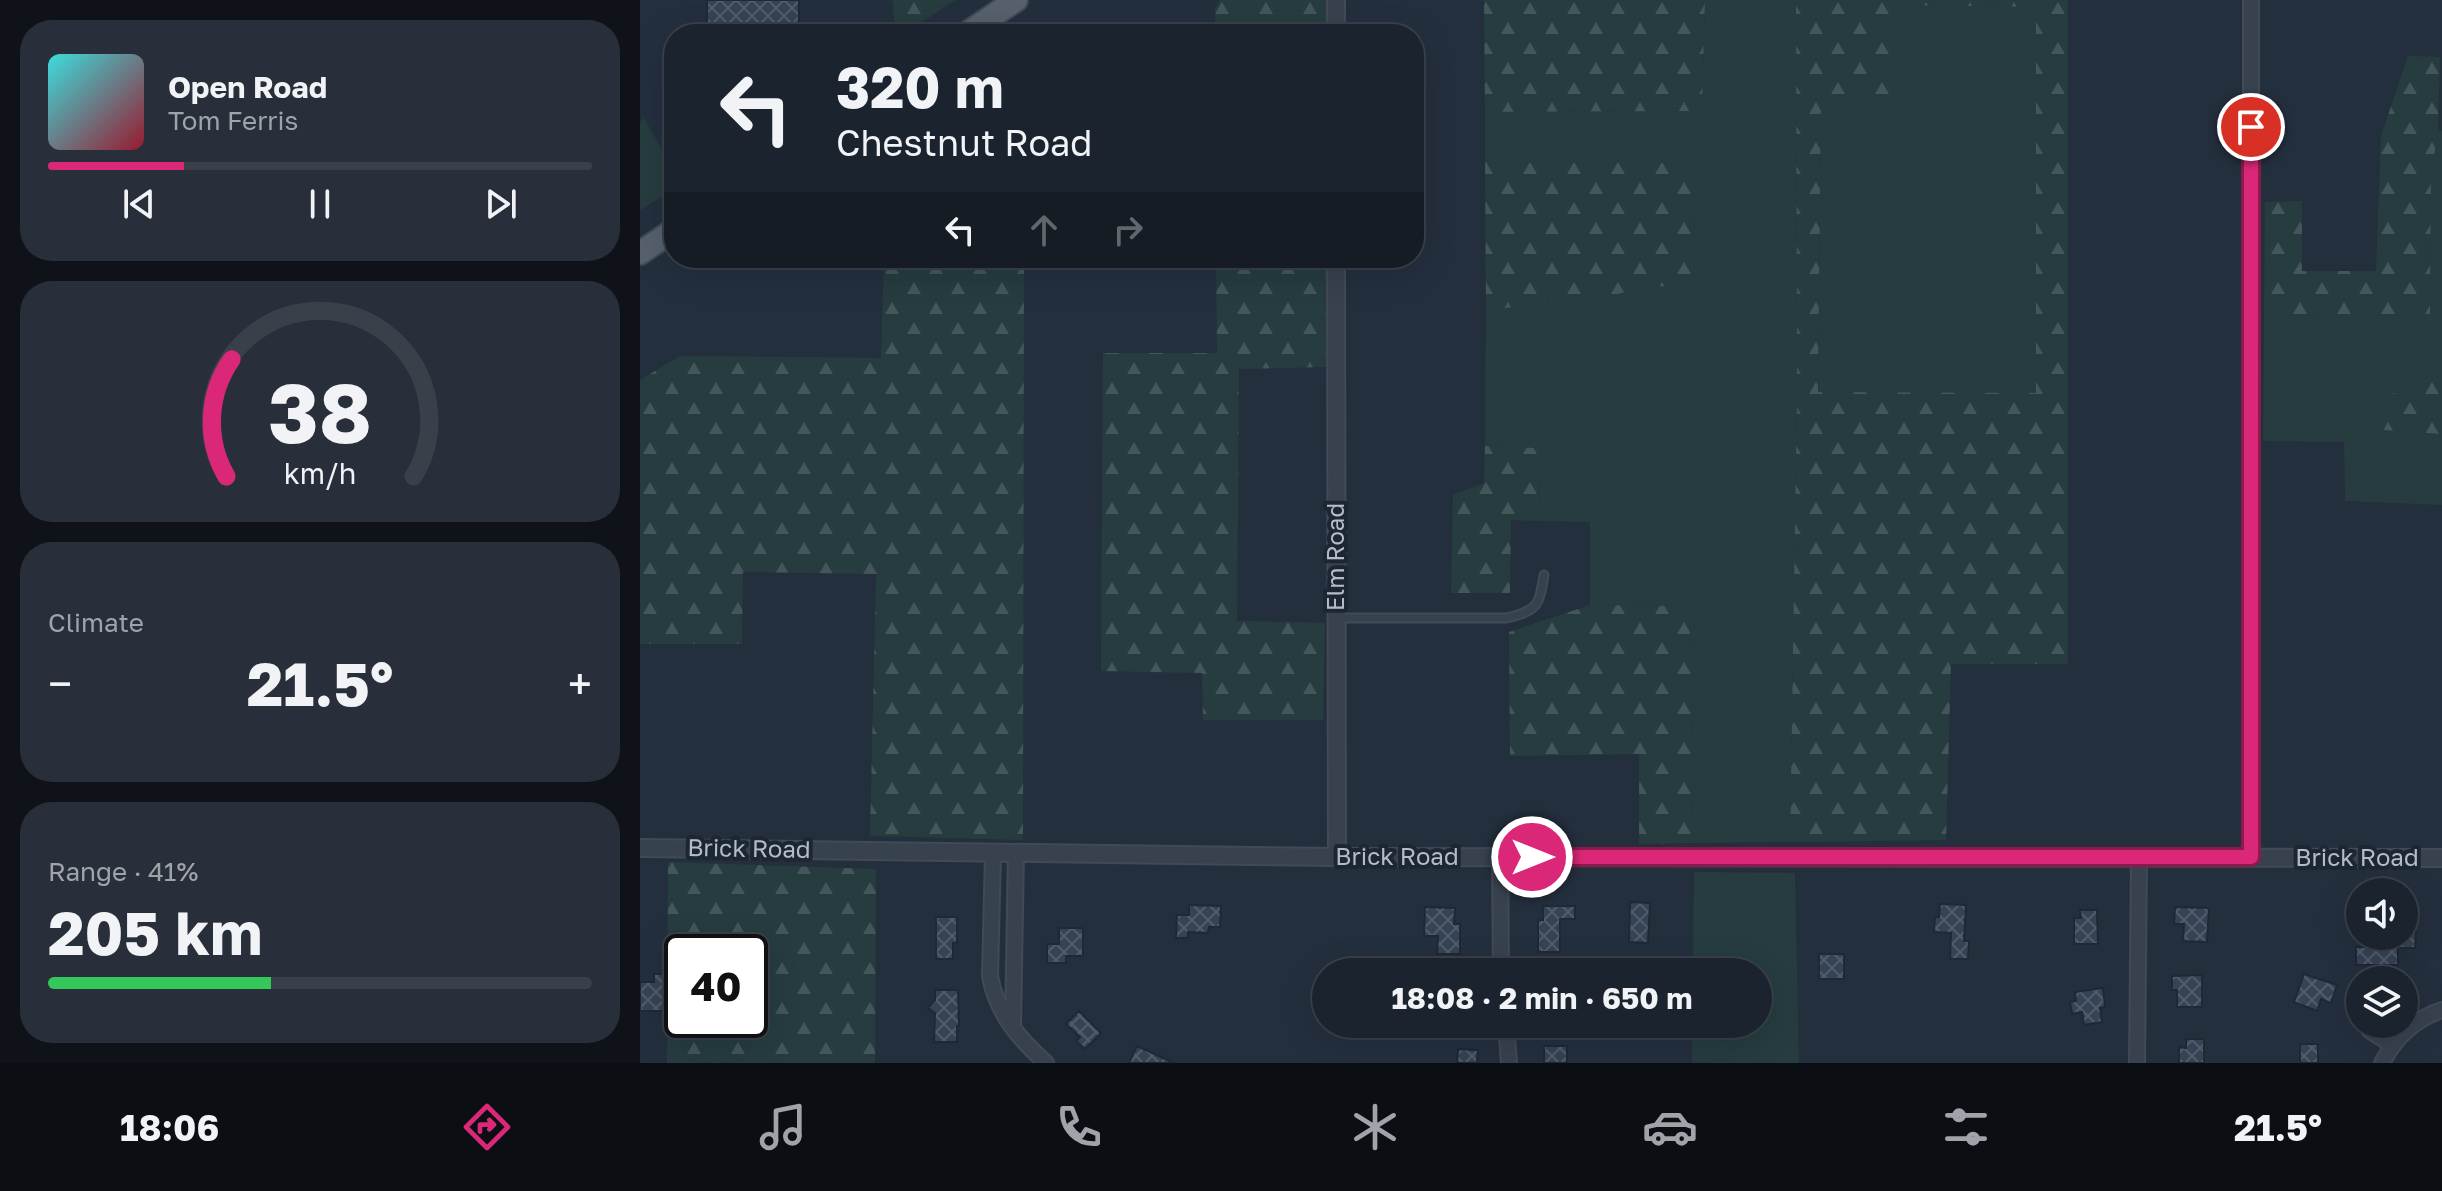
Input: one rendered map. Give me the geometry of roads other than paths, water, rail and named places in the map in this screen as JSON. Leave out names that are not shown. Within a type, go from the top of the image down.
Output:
[{"type":"main road","points":[[981,24],[1016,0]]},
{"type":"main road","points":[[640,253],[664,237]]},
{"type":"street","points":[[1336,0],[1336,24]]},
{"type":"street","points":[[2251,0],[2251,857]]},
{"type":"street","name":"Elm Road","points":[[1336,268],[1337,857]]},
{"type":"street","name":"Brick Road","points":[[640,848],[1337,857],[2442,858]]},
{"type":"street","points":[[993,852],[990,976],[993,996],[1025,1044],[1046,1063]]},
{"type":"street","points":[[1013,1027],[1016,852]]},
{"type":"street","points":[[1500,857],[1501,958]]},
{"type":"street","points":[[2137,1063],[2139,857]]},
{"type":"street","points":[[2382,1063],[2406,1030],[2442,1010]]},
{"type":"street","points":[[1507,1038],[1509,1063]]},
{"type":"street","points":[[2382,1038],[2393,1045]]},
{"type":"lane","points":[[1336,618],[1507,618],[1531,612],[1538,604],[1544,575]]}]
